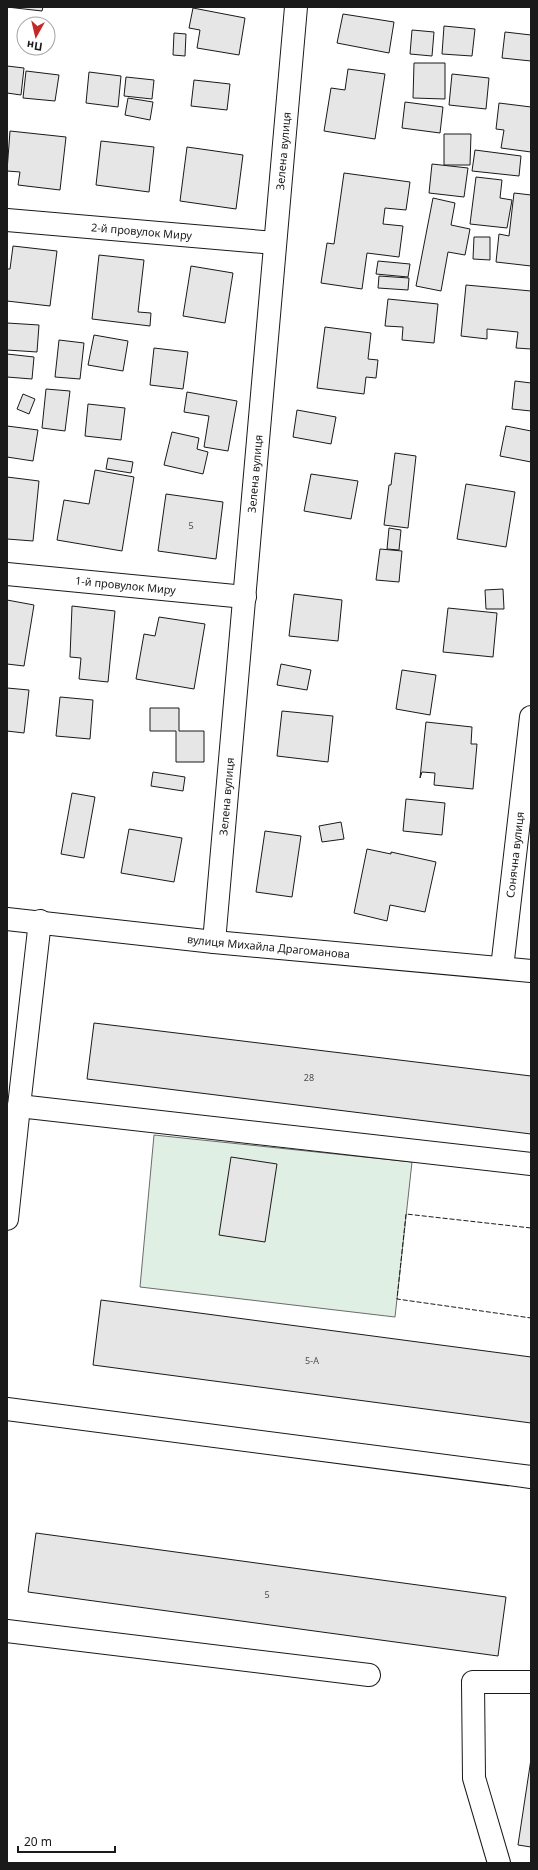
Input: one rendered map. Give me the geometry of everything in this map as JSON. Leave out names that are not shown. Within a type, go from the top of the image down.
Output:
[{"type":"street","name":"Зелена вулиця","points":[[214,942],[296,7]]},
{"type":"street","name":"2-й провулок Миру","points":[[7,220],[275,243]]},
{"type":"street","name":"1-й провулок Миру","points":[[7,574],[244,597]]},
{"type":"street","name":"Сонячна вулиця","points":[[502,968],[531,717]]},
{"type":"street","name":"вулиця Михайла Драгоманова","points":[[7,919],[40,921],[214,942],[531,971]]},
{"type":"street","points":[[7,1219],[40,921]]},
{"type":"street","points":[[20,1106],[531,1164]]},
{"type":"street","points":[[7,1409],[531,1477]]},
{"type":"street","points":[[7,1631],[369,1675]]},
{"type":"street","points":[[499,1863],[474,1778],[473,1682],[531,1682]]},
{"type":"green space","points":[[154,1135],[412,1162],[395,1317],[140,1287]]},
{"type":"building","points":[[7,7],[43,7],[42,11]]},
{"type":"building","points":[[193,8],[245,18],[239,55],[197,48],[200,30],[189,28]]},
{"type":"building","points":[[343,14],[394,22],[389,53],[337,43]]},
{"type":"building","points":[[444,26],[475,29],[472,56],[442,54]]},
{"type":"building","points":[[412,30],[434,32],[432,56],[410,54]]},
{"type":"building","points":[[505,32],[531,35],[531,61],[502,58]]},
{"type":"building","points":[[174,33],[186,34],[185,56],[173,55]]},
{"type":"building","points":[[414,63],[445,63],[445,99],[413,98]]},
{"type":"building","points":[[7,66],[24,68],[21,95],[7,93]]},
{"type":"building","points":[[348,69],[385,74],[375,139],[324,131],[331,88],[345,90]]},
{"type":"building","points":[[26,71],[59,75],[55,101],[23,98]]},
{"type":"building","points":[[89,72],[121,76],[118,107],[86,103]]},
{"type":"building","points":[[452,74],[489,78],[486,109],[449,105]]},
{"type":"building","points":[[126,77],[154,80],[152,99],[124,96]]},
{"type":"building","points":[[194,80],[230,84],[227,110],[191,106]]},
{"type":"building","points":[[128,98],[153,102],[150,120],[125,115]]},
{"type":"building","points":[[405,102],[443,107],[440,133],[402,128]]},
{"type":"building","points":[[499,103],[531,107],[531,152],[501,148],[504,130],[496,129]]},
{"type":"building","points":[[10,131],[66,137],[60,190],[18,185],[20,172],[7,171]]},
{"type":"building","points":[[444,134],[471,134],[470,165],[444,165]]},
{"type":"building","points":[[101,141],[154,147],[149,192],[96,185]]},
{"type":"building","points":[[187,147],[243,155],[236,209],[180,201]]},
{"type":"building","points":[[475,150],[521,156],[519,176],[472,171]]},
{"type":"building","points":[[432,164],[468,168],[464,197],[429,193]]},
{"type":"building","points":[[344,173],[410,182],[406,210],[385,208],[383,224],[403,226],[399,257],[367,253],[362,289],[321,283],[327,243],[334,244]]},
{"type":"building","points":[[476,177],[502,180],[500,198],[512,200],[507,228],[470,224]]},
{"type":"building","points":[[514,193],[531,195],[531,266],[496,262],[499,234],[509,236]]},
{"type":"building","points":[[433,198],[455,203],[451,225],[470,229],[465,255],[448,252],[441,291],[416,286]]},
{"type":"building","points":[[474,237],[490,237],[490,260],[473,259]]},
{"type":"building","points":[[13,246],[57,251],[50,306],[7,301],[7,269],[10,269]]},
{"type":"building","points":[[99,255],[144,260],[138,312],[151,313],[150,326],[92,319]]},
{"type":"building","points":[[378,261],[410,264],[408,277],[376,274]]},
{"type":"building","points":[[191,266],[233,273],[225,323],[183,316]]},
{"type":"building","points":[[379,276],[409,278],[408,290],[378,288]]},
{"type":"building","points":[[466,285],[531,291],[531,349],[516,348],[518,332],[487,329],[487,339],[461,336]]},
{"type":"building","points":[[388,299],[438,304],[434,343],[402,340],[403,327],[385,326]]},
{"type":"building","points":[[7,323],[39,325],[37,352],[7,350]]},
{"type":"building","points":[[325,327],[371,333],[368,359],[378,360],[376,378],[366,377],[364,394],[317,388]]},
{"type":"building","points":[[94,335],[128,341],[123,371],[88,365]]},
{"type":"building","points":[[59,340],[84,343],[80,379],[55,377]]},
{"type":"building","points":[[154,348],[188,352],[183,389],[150,385]]},
{"type":"building","points":[[7,354],[34,357],[32,379],[7,377]]},
{"type":"building","points":[[515,381],[531,383],[531,411],[512,409]]},
{"type":"building","points":[[46,389],[70,391],[65,431],[42,428]]},
{"type":"building","points":[[187,392],[237,401],[228,451],[204,447],[209,416],[184,412]]},
{"type":"building","points":[[23,394],[35,399],[29,414],[17,409]]},
{"type":"building","points":[[88,404],[125,408],[121,440],[85,436]]},
{"type":"building","points":[[297,410],[336,417],[331,444],[293,437]]},
{"type":"building","points":[[7,426],[38,430],[33,461],[7,457]]},
{"type":"building","points":[[506,426],[531,431],[531,462],[500,456]]},
{"type":"building","points":[[172,432],[199,438],[197,449],[208,452],[203,474],[164,465]]},
{"type":"building","points":[[395,453],[416,456],[408,528],[384,525]]},
{"type":"building","points":[[108,458],[133,462],[131,473],[106,469]]},
{"type":"building","points":[[95,470],[134,477],[122,551],[57,540],[64,500],[89,504]]},
{"type":"building","points":[[311,474],[358,481],[351,519],[304,511]]},
{"type":"building","points":[[7,477],[39,481],[33,541],[7,539]]},
{"type":"building","points":[[466,484],[515,492],[506,547],[457,539]]},
{"type":"building","points":[[166,494],[223,502],[216,559],[158,551]]},
{"type":"building","points":[[389,528],[401,530],[399,550],[387,549]]},
{"type":"building","points":[[380,549],[402,551],[399,582],[376,580]]},
{"type":"building","points":[[503,589],[504,609],[486,609],[485,590]]},
{"type":"building","points":[[294,594],[342,600],[338,641],[289,636]]},
{"type":"building","points":[[7,600],[34,605],[24,666],[7,664]]},
{"type":"building","points":[[72,606],[115,611],[108,682],[79,679],[81,658],[70,657]]},
{"type":"building","points":[[448,608],[497,613],[493,657],[443,652]]},
{"type":"building","points":[[159,617],[205,624],[194,689],[136,679],[144,634],[155,636]]},
{"type":"building","points":[[281,664],[311,670],[307,690],[277,685]]},
{"type":"building","points":[[402,670],[436,675],[430,715],[396,709]]},
{"type":"building","points":[[7,688],[29,690],[24,733],[7,731]]},
{"type":"building","points":[[60,697],[93,700],[90,739],[56,736]]},
{"type":"building","points":[[150,708],[179,708],[179,731],[204,731],[204,762],[176,762],[176,731],[150,731]]},
{"type":"building","points":[[282,711],[333,716],[328,762],[277,756]]},
{"type":"building","points":[[426,722],[472,727],[471,744],[477,744],[473,789],[434,785],[435,773],[422,772],[420,778]]},
{"type":"building","points":[[153,772],[185,777],[183,791],[151,786]]},
{"type":"building","points":[[72,793],[95,797],[84,858],[61,854]]},
{"type":"building","points":[[406,799],[445,803],[442,835],[403,831]]},
{"type":"building","points":[[341,822],[344,839],[322,842],[319,826]]},
{"type":"building","points":[[129,829],[182,838],[174,882],[121,873]]},
{"type":"building","points":[[265,831],[301,836],[292,897],[256,892]]},
{"type":"building","points":[[367,849],[391,854],[391,852],[436,862],[425,912],[390,905],[387,921],[354,913]]},
{"type":"building","points":[[94,1023],[531,1076],[531,1134],[87,1079]]},
{"type":"building","points":[[231,1157],[277,1164],[265,1242],[219,1235]]},
{"type":"building","points":[[101,1300],[531,1357],[531,1423],[93,1365]]},
{"type":"building","points":[[36,1533],[506,1597],[498,1656],[28,1592]]},
{"type":"building","points":[[531,1759],[531,1847],[518,1845]]},
{"type":"fence","points":[[531,1228],[406,1214],[397,1299],[531,1318]]}]
